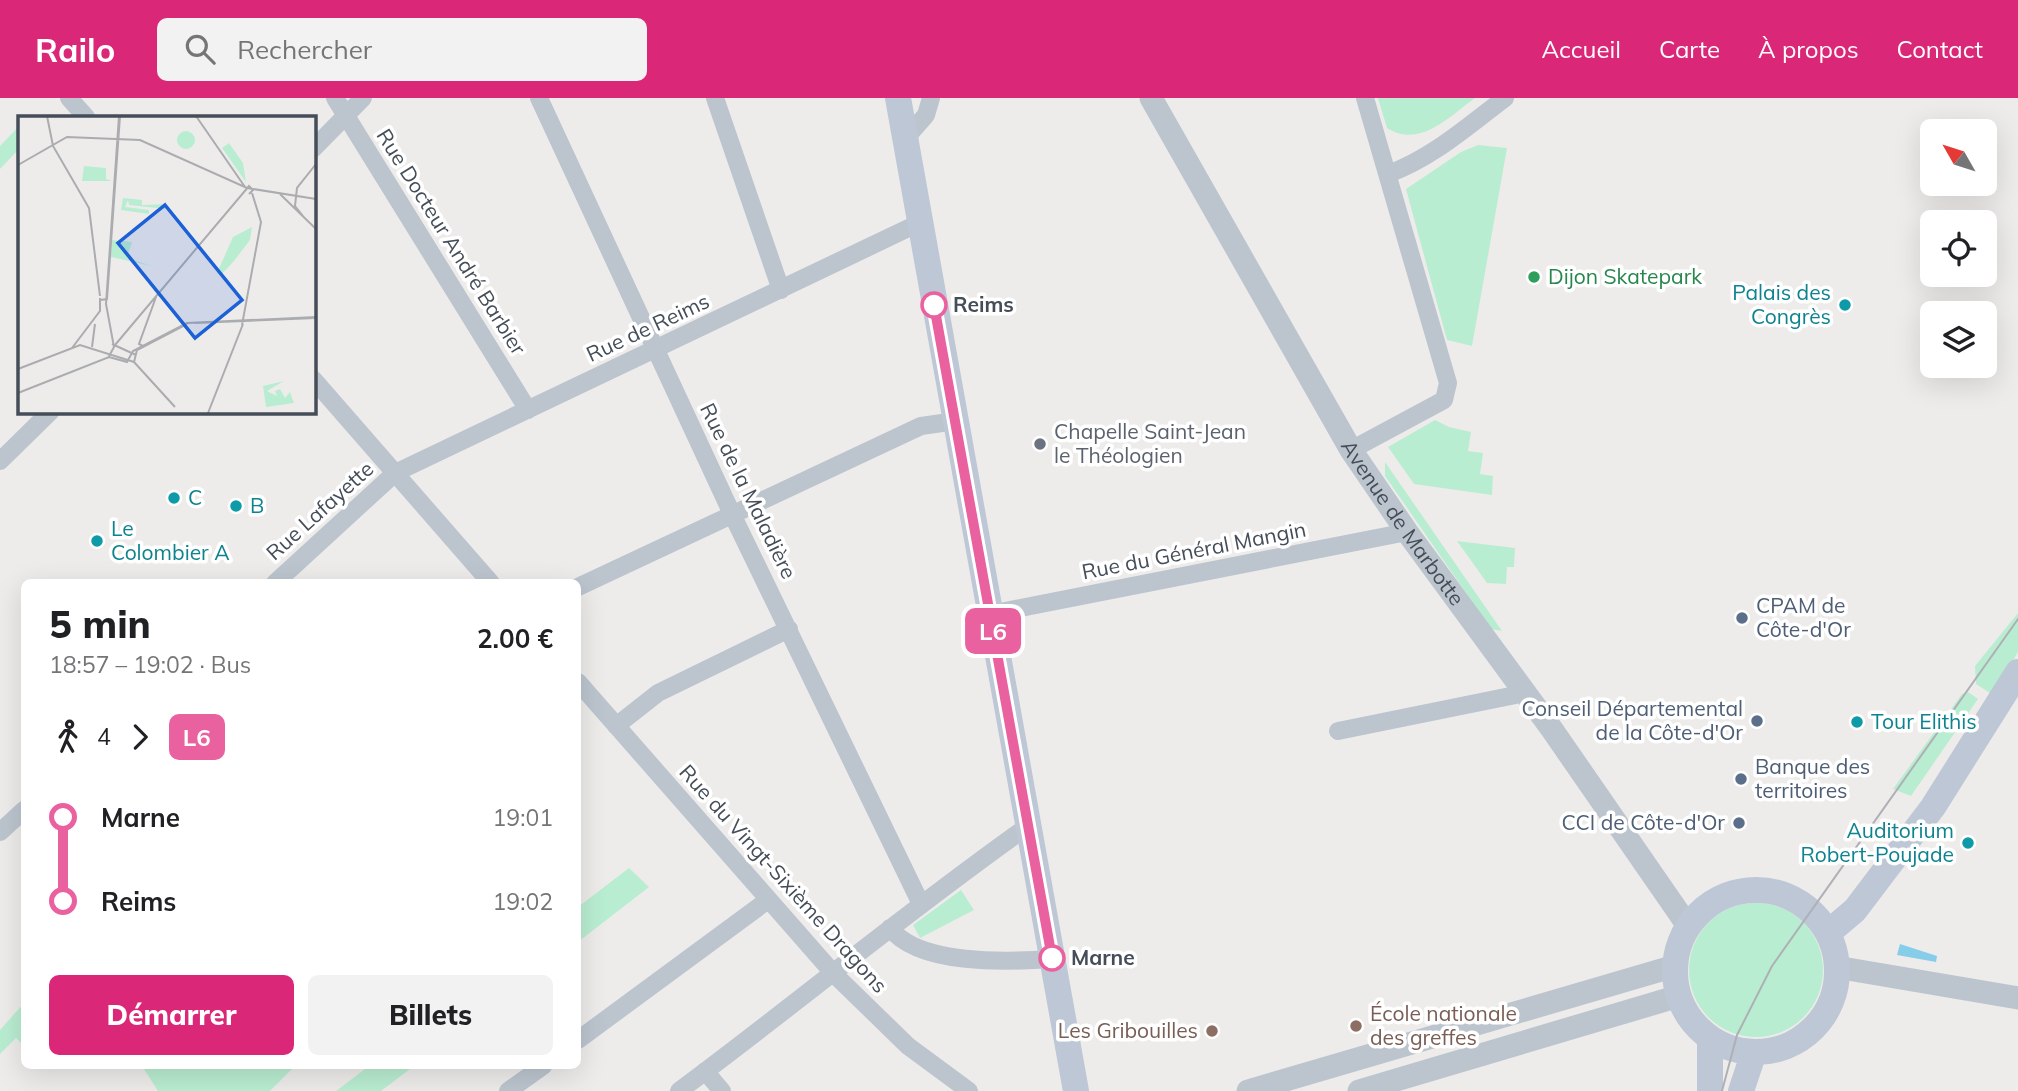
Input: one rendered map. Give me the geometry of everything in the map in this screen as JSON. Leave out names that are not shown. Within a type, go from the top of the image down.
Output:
[{"type":"main road","points":[[898,98],[1076,1091]]},
{"type":"main road","points":[[1828,933],[1855,910],[1933,807],[2018,672]]},
{"type":"main road","points":[[1761,891],[1798,902],[1828,933],[1836,967],[1829,1006],[1814,1027],[1792,1043],[1754,1052],[1733,1049],[1710,1038],[1694,1024],[1679,996],[1675,966],[1679,945],[1688,926],[1698,914],[1723,897],[1761,891]]},
{"type":"main road","points":[[1710,1038],[1710,1091]]},
{"type":"main road","points":[[1741,1091],[1754,1052]]},
{"type":"street","points":[[69,98],[85,116]]},
{"type":"street","name":"Rue Docteur André Barbier","points":[[335,98],[528,410]]},
{"type":"street","points":[[315,147],[363,98]]},
{"type":"street","name":"Rue de la Maladière","points":[[539,98],[732,514],[920,902]]},
{"type":"street","points":[[715,98],[781,290]]},
{"type":"street","points":[[905,139],[926,115],[931,98]]},
{"type":"street","name":"Avenue de Marbotte","points":[[1151,98],[1351,450],[1688,926]]},
{"type":"street","points":[[1351,450],[1444,400],[1448,383],[1365,98]]},
{"type":"street","points":[[1388,174],[1409,166],[1438,149],[1505,98]]},
{"type":"street","name":"Rue de Reims","points":[[395,473],[919,223]]},
{"type":"street","points":[[315,381],[488,579]]},
{"type":"street","points":[[0,461],[49,413]]},
{"type":"street","points":[[581,586],[922,426],[956,421]]},
{"type":"street","name":"Rue Lafayette","points":[[279,579],[395,473]]},
{"type":"street","name":"Rue du Général Mangin","points":[[990,614],[1407,532]]},
{"type":"street","points":[[616,726],[658,693],[789,629]]},
{"type":"street","name":"Rue du Vingt-Sixième Dragons","points":[[581,685],[834,974],[908,1046],[969,1091]]},
{"type":"street","points":[[1338,731],[1525,693]]},
{"type":"street","points":[[0,832],[21,813]]},
{"type":"street","points":[[679,1091],[834,974],[920,902],[1028,825]]},
{"type":"street","points":[[581,1038],[768,900]]},
{"type":"street","points":[[890,928],[898,939],[925,951],[972,959],[1052,959]]},
{"type":"street","points":[[1248,1091],[1675,966]]},
{"type":"street","points":[[1836,967],[2018,998]]},
{"type":"street","points":[[1359,1091],[1383,1088],[1679,996]]},
{"type":"street","points":[[1372,1054],[1383,1088]]},
{"type":"street","points":[[509,1091],[539,1069]]},
{"type":"street","points":[[705,1071],[722,1091]]},
{"type":"green space","points":[[1378,98],[1475,98],[1434,128],[1411,135],[1387,128]]},
{"type":"green space","points":[[18,127],[18,150],[0,169],[0,146]]},
{"type":"green space","points":[[1478,145],[1507,148],[1472,346],[1447,340],[1406,189],[1461,152]]},
{"type":"green space","points":[[1435,420],[1449,427],[1471,432],[1468,451],[1483,453],[1480,474],[1493,476],[1492,495],[1414,484],[1388,447]]},
{"type":"green space","points":[[1385,462],[1502,631],[1491,629],[1385,476]]},
{"type":"green space","points":[[1457,541],[1515,548],[1514,567],[1507,567],[1506,584],[1487,583]]},
{"type":"green space","points":[[2018,613],[2018,652],[1993,695],[1976,684],[1975,666]]},
{"type":"green space","points":[[1968,692],[1978,699],[1911,796],[1893,789],[1962,694]]},
{"type":"green space","points":[[629,868],[649,887],[581,940],[581,905]]},
{"type":"green space","points":[[961,890],[974,910],[920,938],[913,925]]},
{"type":"green space","points":[[1756,903],[1782,908],[1804,922],[1818,944],[1823,970],[1818,996],[1804,1018],[1782,1032],[1756,1037],[1730,1032],[1708,1018],[1694,996],[1689,970],[1694,944],[1708,922],[1730,908]]},
{"type":"green space","points":[[21,1006],[21,1043],[16,1038],[0,1054],[0,1030]]},
{"type":"green space","points":[[144,1069],[292,1069],[270,1091],[158,1091]]},
{"type":"green space","points":[[365,1069],[410,1069],[381,1091],[336,1091]]},
{"type":"water","points":[[1900,944],[1937,956],[1936,962],[1897,955]]},
{"type":"tram line","points":[[1722,1091],[1737,1035],[1772,966],[2018,619]]},
{"type":"bus line","name":"L6","points":[[934,305],[1052,958]]},
{"type":"place","name":"Dijon Skatepark","points":[[1534,277]]},
{"type":"place","name":"Reims","points":[[934,305]]},
{"type":"place","name":"Palais des Congrès","points":[[1845,305]]},
{"type":"place","name":"Chapelle Saint-Jean le Théologien","points":[[1040,444]]},
{"type":"place","name":"C","points":[[174,498]]},
{"type":"place","name":"B","points":[[236,506]]},
{"type":"place","name":"Le Colombier A","points":[[97,541]]},
{"type":"place","name":"CPAM de Côte-d'Or","points":[[1742,618]]},
{"type":"place","name":"Conseil Départemental de la Côte-d'Or","points":[[1757,721]]},
{"type":"place","name":"Tour Elithis","points":[[1857,722]]},
{"type":"place","name":"Banque des territoires","points":[[1741,779]]},
{"type":"place","name":"CCI de Côte-d'Or","points":[[1739,823]]},
{"type":"place","name":"Auditorium Robert-Poujade","points":[[1968,843]]},
{"type":"place","name":"Marne","points":[[1052,958]]},
{"type":"place","name":"École nationale des greffes","points":[[1356,1026]]},
{"type":"place","name":"Les Gribouilles","points":[[1212,1031]]}]
